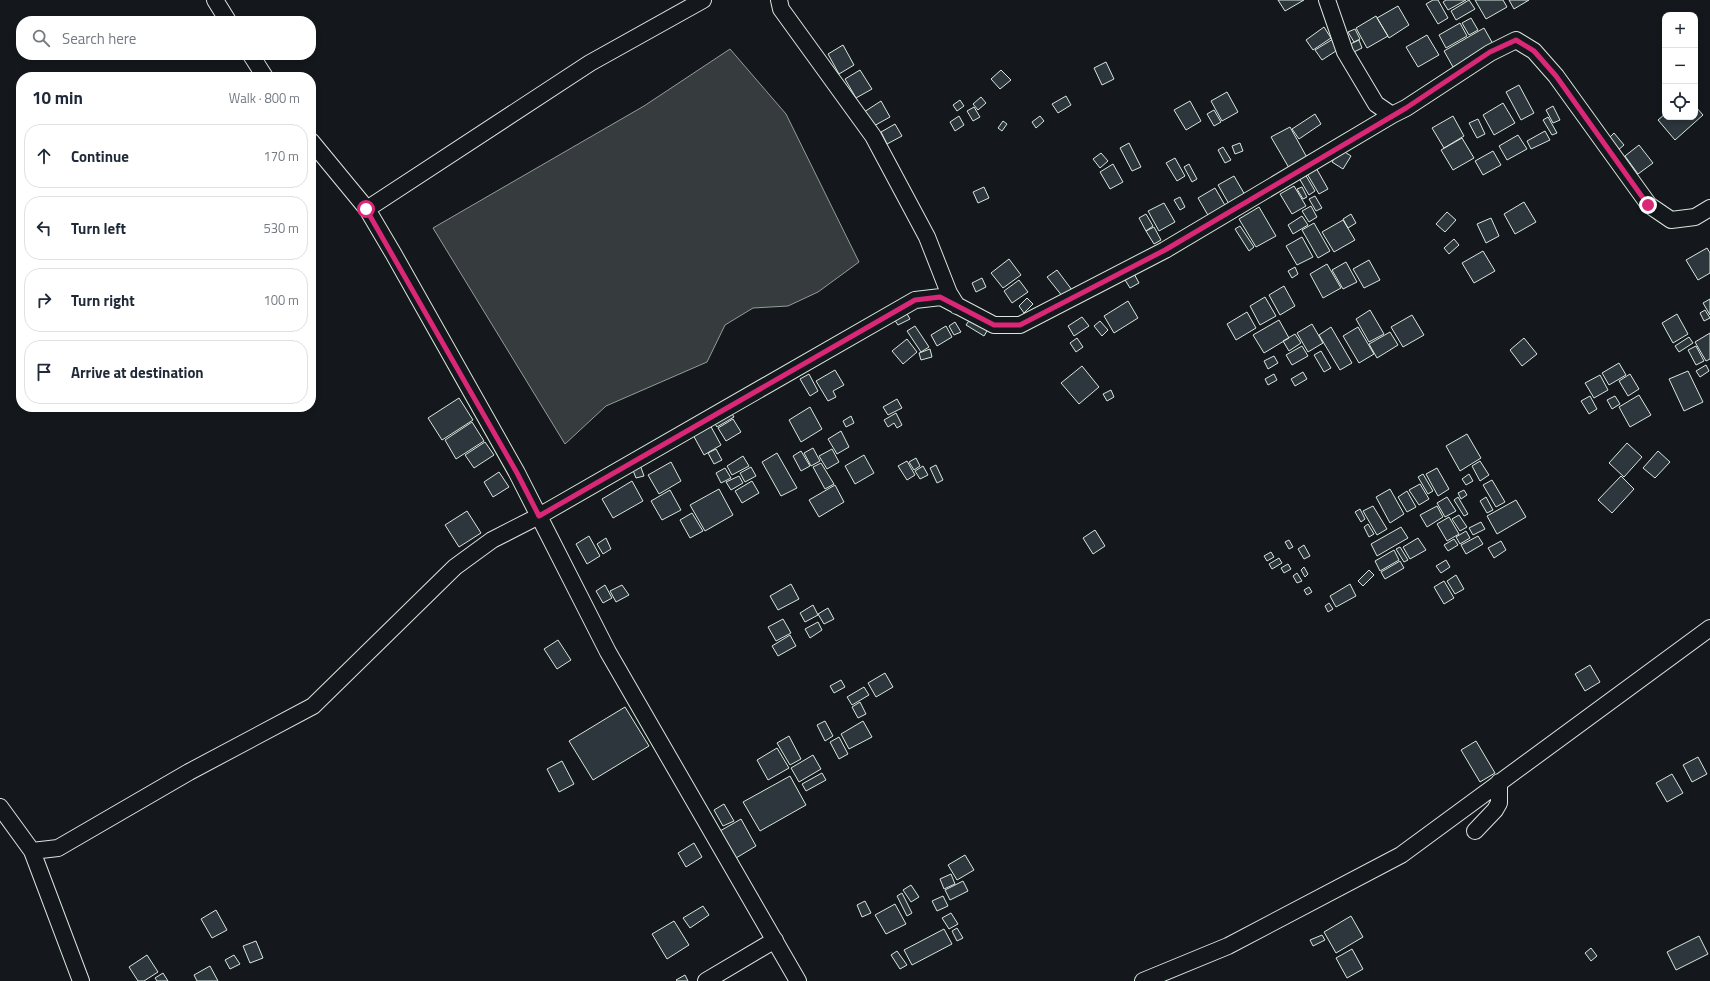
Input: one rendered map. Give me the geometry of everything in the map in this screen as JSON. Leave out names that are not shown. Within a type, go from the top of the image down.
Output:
[{"type":"street","points":[[215,0],[225,16]]},
{"type":"street","points":[[366,209],[590,63],[703,0]]},
{"type":"street","points":[[779,0],[781,9],[873,136],[927,237],[949,293],[958,306]]},
{"type":"street","points":[[1327,0],[1345,52],[1376,104],[1392,115]]},
{"type":"street","points":[[32,851],[58,848],[189,772],[313,706],[455,568],[492,540],[539,516],[915,300],[940,297],[994,325],[1020,325],[1165,250],[1392,115],[1490,52],[1516,40],[1534,51],[1556,76],[1648,205],[1671,220],[1695,217],[1710,208]]},
{"type":"street","points":[[253,60],[262,72]]},
{"type":"street","points":[[316,147],[366,209],[517,473],[608,652],[798,981]]},
{"type":"street","points":[[1142,981],[1228,946],[1401,855],[1710,628]]},
{"type":"street","points":[[1475,831],[1495,810],[1499,803],[1499,782]]},
{"type":"street","points":[[0,807],[32,851],[81,981]]},
{"type":"street","points":[[706,981],[775,940]]},
{"type":"shaded area","points":[[730,49],[786,114],[859,262],[818,292],[788,306],[753,308],[725,325],[707,362],[606,406],[565,444],[433,228],[644,106]]},
{"type":"building","points":[[1278,0],[1304,0],[1285,11]]},
{"type":"building","points":[[1433,0],[1438,0],[1448,18],[1438,24],[1426,4]]},
{"type":"building","points":[[1446,0],[1466,0],[1448,10],[1443,2]]},
{"type":"building","points":[[1469,0],[1475,9],[1456,20],[1451,11]]},
{"type":"building","points":[[1475,0],[1503,0],[1507,7],[1486,19]]},
{"type":"building","points":[[1509,0],[1529,0],[1514,9]]},
{"type":"building","points":[[1398,6],[1409,25],[1389,38],[1377,18]]},
{"type":"building","points":[[1376,16],[1388,36],[1367,48],[1356,28]]},
{"type":"building","points":[[1471,18],[1478,30],[1469,35],[1462,23]]},
{"type":"building","points":[[1460,23],[1467,36],[1446,48],[1439,35]]},
{"type":"building","points":[[1324,27],[1331,38],[1313,50],[1306,40]]},
{"type":"building","points":[[1484,28],[1493,44],[1453,67],[1444,51]]},
{"type":"building","points":[[1355,29],[1360,39],[1354,42],[1348,32]]},
{"type":"building","points":[[1427,35],[1439,55],[1418,67],[1406,47]]},
{"type":"building","points":[[1333,39],[1339,49],[1322,60],[1315,50]]},
{"type":"building","points":[[1359,40],[1362,48],[1350,54],[1346,46]]},
{"type":"building","points":[[843,45],[854,65],[839,74],[828,54]]},
{"type":"building","points":[[1106,62],[1114,79],[1102,85],[1094,68]]},
{"type":"building","points":[[860,70],[872,89],[856,98],[845,79]]},
{"type":"building","points":[[1001,70],[1011,80],[1000,89],[991,79]]},
{"type":"building","points":[[1519,85],[1534,113],[1521,120],[1506,92]]},
{"type":"building","points":[[1227,92],[1238,112],[1222,121],[1211,101]]},
{"type":"building","points":[[1066,96],[1071,105],[1058,113],[1052,104]]},
{"type":"building","points":[[981,97],[986,103],[978,110],[973,104]]},
{"type":"building","points":[[960,100],[964,106],[957,111],[953,105]]},
{"type":"building","points":[[881,101],[890,117],[872,127],[864,112]]},
{"type":"building","points":[[1190,101],[1201,121],[1186,130],[1174,110]]},
{"type":"building","points":[[1503,103],[1515,123],[1494,135],[1483,115]]},
{"type":"building","points":[[1553,106],[1560,120],[1553,123],[1546,110]]},
{"type":"building","points":[[974,107],[980,117],[973,121],[967,111]]},
{"type":"building","points":[[1698,109],[1703,115],[1698,119]]},
{"type":"building","points":[[1214,110],[1221,122],[1214,126],[1207,114]]},
{"type":"building","points":[[1315,114],[1321,124],[1299,139],[1292,129]]},
{"type":"building","points":[[959,116],[964,125],[955,131],[950,122]]},
{"type":"building","points":[[1040,116],[1044,121],[1036,128],[1032,122]]},
{"type":"building","points":[[1453,116],[1464,136],[1444,148],[1432,128]]},
{"type":"building","points":[[1548,117],[1557,133],[1552,135],[1543,120]]},
{"type":"building","points":[[1662,117],[1662,120],[1697,120],[1675,140],[1658,120]]},
{"type":"building","points":[[1478,119],[1485,134],[1477,138],[1469,123]]},
{"type":"building","points":[[1003,121],[1007,124],[1002,131],[998,128]]},
{"type":"building","points":[[895,124],[902,136],[887,144],[881,132]]},
{"type":"building","points":[[1290,127],[1310,163],[1292,173],[1271,137]]},
{"type":"building","points":[[1545,131],[1550,140],[1531,149],[1527,141]]},
{"type":"building","points":[[1614,133],[1624,145],[1617,151],[1607,140]]},
{"type":"building","points":[[1518,135],[1527,149],[1507,160],[1499,146]]},
{"type":"building","points":[[1462,138],[1474,158],[1453,170],[1441,150]]},
{"type":"building","points":[[1129,143],[1141,167],[1132,171],[1120,148]]},
{"type":"building","points":[[1240,143],[1243,151],[1235,154],[1232,146]]},
{"type":"building","points":[[1639,145],[1653,163],[1638,174],[1625,156]]},
{"type":"building","points":[[1223,147],[1231,160],[1225,163],[1218,150]]},
{"type":"building","points":[[1340,149],[1351,156],[1343,169],[1332,162]]},
{"type":"building","points":[[1493,151],[1501,165],[1483,175],[1475,161]]},
{"type":"building","points":[[1101,153],[1108,161],[1100,168],[1093,159]]},
{"type":"building","points":[[1175,158],[1185,176],[1177,181],[1166,163]]},
{"type":"building","points":[[1113,164],[1123,182],[1110,189],[1100,172]]},
{"type":"building","points":[[1189,164],[1197,179],[1192,182],[1184,167]]},
{"type":"building","points":[[1315,166],[1328,189],[1319,194],[1306,172]]},
{"type":"building","points":[[1305,174],[1315,191],[1309,195],[1299,178]]},
{"type":"building","points":[[1234,176],[1245,195],[1229,204],[1218,185]]},
{"type":"building","points":[[1294,186],[1306,206],[1292,214],[1280,194]]},
{"type":"building","points":[[984,187],[989,198],[978,203],[973,192]]},
{"type":"building","points":[[1302,187],[1307,197],[1303,199],[1297,189]]},
{"type":"building","points":[[1215,188],[1226,207],[1209,217],[1198,198]]},
{"type":"building","points":[[1315,196],[1322,208],[1316,211],[1309,199]]},
{"type":"building","points":[[1180,197],[1185,207],[1180,210],[1174,200]]},
{"type":"building","points":[[1524,202],[1536,222],[1515,234],[1504,214]]},
{"type":"building","points":[[1164,203],[1175,222],[1159,231],[1148,211]]},
{"type":"building","points":[[1311,206],[1317,217],[1309,222],[1302,211]]},
{"type":"building","points":[[1259,207],[1276,236],[1256,247],[1239,219]]},
{"type":"building","points":[[1447,212],[1456,220],[1445,232],[1436,224]]},
{"type":"building","points":[[1146,214],[1153,226],[1146,231],[1139,218]]},
{"type":"building","points":[[1351,214],[1356,223],[1348,228],[1343,219]]},
{"type":"building","points":[[1302,216],[1308,225],[1293,234],[1288,225]]},
{"type":"building","points":[[1491,218],[1499,236],[1486,243],[1477,224]]},
{"type":"building","points":[[1343,220],[1355,240],[1334,252],[1322,232]]},
{"type":"building","points":[[1314,223],[1330,251],[1318,258],[1302,230]]},
{"type":"building","points":[[1240,226],[1254,247],[1249,251],[1235,229]]},
{"type":"building","points":[[1154,227],[1161,240],[1154,244],[1146,231]]},
{"type":"building","points":[[1302,237],[1313,257],[1297,265],[1286,246]]},
{"type":"building","points":[[1454,239],[1459,245],[1449,254],[1444,248]]},
{"type":"building","points":[[1707,248],[1710,253],[1710,273],[1698,280],[1686,260]]},
{"type":"building","points":[[1483,251],[1495,271],[1474,283],[1462,263]]},
{"type":"building","points":[[1009,259],[1021,275],[1003,288],[991,273]]},
{"type":"building","points":[[1369,260],[1380,280],[1364,288],[1353,269]]},
{"type":"building","points":[[1346,262],[1357,282],[1343,289],[1332,270]]},
{"type":"building","points":[[1327,264],[1341,288],[1323,298],[1310,274]]},
{"type":"building","points":[[1295,267],[1298,274],[1292,278],[1288,271]]},
{"type":"building","points":[[1057,270],[1072,290],[1063,297],[1047,277]]},
{"type":"building","points":[[1132,270],[1139,283],[1130,288],[1122,275]]},
{"type":"building","points":[[982,278],[986,287],[976,292],[972,283]]},
{"type":"building","points":[[1019,280],[1028,292],[1012,303],[1004,291]]},
{"type":"building","points":[[1284,286],[1295,306],[1280,315],[1269,295]]},
{"type":"building","points":[[1265,297],[1276,316],[1260,325],[1250,306]]},
{"type":"building","points":[[1027,298],[1033,304],[1024,313],[1019,306]]},
{"type":"building","points":[[1710,299],[1710,315],[1703,303]]},
{"type":"building","points":[[1128,301],[1138,318],[1114,333],[1104,316]]},
{"type":"building","points":[[1370,310],[1384,334],[1369,342],[1356,319]]},
{"type":"building","points":[[1705,310],[1710,318],[1704,321],[1700,313]]},
{"type":"building","points":[[906,312],[910,319],[898,325],[894,319]]},
{"type":"building","points":[[1247,312],[1256,328],[1236,340],[1227,324]]},
{"type":"building","points":[[1677,314],[1688,334],[1673,343],[1662,323]]},
{"type":"building","points":[[973,315],[990,326],[984,336],[966,325]]},
{"type":"building","points":[[1412,315],[1424,335],[1403,347],[1391,327]]},
{"type":"building","points":[[1082,317],[1089,326],[1074,336],[1068,326]]},
{"type":"building","points":[[1279,320],[1289,338],[1264,353],[1253,335]]},
{"type":"building","points":[[1100,321],[1108,330],[1102,336],[1094,326]]},
{"type":"building","points":[[955,322],[961,332],[954,335],[949,326]]},
{"type":"building","points":[[1312,324],[1323,343],[1308,352],[1297,333]]},
{"type":"building","points":[[915,326],[929,347],[921,352],[907,331]]},
{"type":"building","points":[[946,326],[952,337],[937,346],[931,335]]},
{"type":"building","points":[[1331,327],[1352,363],[1340,370],[1319,335]]},
{"type":"building","points":[[1358,327],[1374,354],[1359,363],[1343,336]]},
{"type":"building","points":[[1390,332],[1398,345],[1377,358],[1369,344]]},
{"type":"building","points":[[1710,333],[1710,359],[1706,361],[1695,342]]},
{"type":"building","points":[[1295,334],[1301,343],[1289,351],[1283,341]]},
{"type":"building","points":[[1689,337],[1693,343],[1679,352],[1675,346]]},
{"type":"building","points":[[1077,338],[1083,347],[1076,352],[1070,343]]},
{"type":"building","points":[[1524,338],[1537,354],[1522,366],[1510,350]]},
{"type":"building","points":[[907,339],[917,352],[903,364],[892,351]]},
{"type":"building","points":[[1302,346],[1308,356],[1292,365],[1286,355]]},
{"type":"building","points":[[1696,346],[1704,361],[1696,365],[1688,350]]},
{"type":"building","points":[[930,349],[932,357],[921,360],[919,353]]},
{"type":"building","points":[[1321,351],[1331,368],[1324,372],[1314,355]]},
{"type":"building","points":[[1274,356],[1278,363],[1268,369],[1264,361]]},
{"type":"building","points":[[1619,363],[1626,375],[1609,385],[1602,373]]},
{"type":"building","points":[[1706,365],[1709,371],[1700,377],[1696,371]]},
{"type":"building","points":[[1082,366],[1099,387],[1079,404],[1061,383]]},
{"type":"building","points":[[835,370],[844,385],[833,391],[836,397],[828,401],[816,381]]},
{"type":"building","points":[[1688,371],[1703,402],[1684,411],[1669,379]]},
{"type":"building","points":[[1303,372],[1307,379],[1295,386],[1291,379]]},
{"type":"building","points":[[809,374],[818,391],[810,396],[800,379]]},
{"type":"building","points":[[1274,374],[1277,380],[1268,385],[1265,379]]},
{"type":"building","points":[[1630,374],[1639,389],[1628,396],[1619,381]]},
{"type":"building","points":[[1600,375],[1608,390],[1594,398],[1585,383]]},
{"type":"building","points":[[1111,390],[1114,397],[1107,401],[1103,394]]},
{"type":"building","points":[[1639,395],[1651,415],[1630,427],[1619,407]]},
{"type":"building","points":[[1590,396],[1597,409],[1589,414],[1581,401]]},
{"type":"building","points":[[1615,396],[1620,404],[1612,409],[1607,400]]},
{"type":"building","points":[[459,398],[473,420],[442,440],[428,418]]},
{"type":"building","points":[[897,399],[902,408],[888,415],[883,407]]},
{"type":"building","points":[[810,407],[822,429],[801,442],[789,420]]},
{"type":"building","points":[[729,409],[734,417],[717,427],[712,419]]},
{"type":"building","points":[[896,413],[902,425],[897,428],[894,423],[888,427],[884,420]]},
{"type":"building","points":[[851,416],[854,423],[846,427],[843,421]]},
{"type":"building","points":[[733,419],[741,432],[726,441],[718,428]]},
{"type":"building","points":[[472,422],[484,441],[456,459],[445,440]]},
{"type":"building","points":[[709,423],[721,445],[704,455],[692,433]]},
{"type":"building","points":[[841,431],[849,447],[837,454],[828,439]]},
{"type":"building","points":[[1467,434],[1481,458],[1460,471],[1446,446]]},
{"type":"building","points":[[485,442],[494,455],[474,468],[465,455]]},
{"type":"building","points":[[1627,443],[1642,457],[1624,477],[1609,463]]},
{"type":"building","points":[[813,448],[820,461],[811,466],[804,453]]},
{"type":"building","points":[[716,449],[722,460],[714,464],[708,453]]},
{"type":"building","points":[[832,449],[839,462],[827,469],[819,456]]},
{"type":"building","points":[[801,451],[810,466],[801,471],[793,456]]},
{"type":"building","points":[[1658,451],[1670,462],[1655,478],[1643,468]]},
{"type":"building","points":[[777,453],[797,488],[781,496],[762,462]]},
{"type":"building","points":[[864,455],[874,473],[855,484],[845,466]]},
{"type":"building","points":[[743,456],[749,466],[732,475],[727,466]]},
{"type":"building","points":[[916,458],[920,466],[914,470],[909,462]]},
{"type":"building","points":[[907,461],[915,475],[907,480],[898,466]]},
{"type":"building","points":[[1480,461],[1489,475],[1480,481],[1472,466]]},
{"type":"building","points":[[639,462],[644,476],[636,478],[631,465]]},
{"type":"building","points":[[671,462],[681,481],[659,494],[648,475]]},
{"type":"building","points":[[821,463],[834,484],[825,489],[813,467]]},
{"type":"building","points":[[936,465],[943,480],[937,483],[930,468]]},
{"type":"building","points":[[923,466],[928,475],[920,479],[915,471]]},
{"type":"building","points":[[751,467],[756,476],[745,482],[740,473]]},
{"type":"building","points":[[725,468],[731,478],[721,483],[716,473]]},
{"type":"building","points":[[1437,468],[1449,489],[1438,496],[1426,474]]},
{"type":"building","points":[[499,472],[509,487],[493,497],[484,482]]},
{"type":"building","points":[[1423,474],[1433,491],[1428,494],[1418,477]]},
{"type":"building","points":[[1469,474],[1473,481],[1466,485],[1462,479]]},
{"type":"building","points":[[739,476],[743,483],[731,490],[726,482]]},
{"type":"building","points":[[1621,476],[1634,489],[1612,513],[1598,500]]},
{"type":"building","points":[[1492,480],[1505,502],[1496,507],[1483,485]]},
{"type":"building","points":[[632,481],[643,501],[613,518],[602,499]]},
{"type":"building","points":[[752,481],[759,493],[742,503],[735,491]]},
{"type":"building","points":[[1420,484],[1429,499],[1419,505],[1409,490]]},
{"type":"building","points":[[835,485],[844,502],[819,517],[809,500]]},
{"type":"building","points":[[719,489],[733,515],[705,531],[690,505]]},
{"type":"building","points":[[1390,489],[1404,514],[1390,523],[1376,497]]},
{"type":"building","points":[[670,490],[681,510],[662,520],[651,501]]},
{"type":"building","points":[[1464,490],[1467,495],[1461,499],[1458,493]]},
{"type":"building","points":[[1407,491],[1416,507],[1407,512],[1398,497]]},
{"type":"building","points":[[1447,497],[1456,511],[1445,517],[1437,503]]},
{"type":"building","points":[[1458,497],[1468,514],[1464,516],[1454,500]]},
{"type":"building","points":[[1486,497],[1493,510],[1487,513],[1480,501]]},
{"type":"building","points":[[1516,500],[1526,517],[1497,534],[1487,516]]},
{"type":"building","points":[[1373,506],[1387,529],[1377,535],[1363,511]]},
{"type":"building","points":[[1437,506],[1443,517],[1427,527],[1420,515]]},
{"type":"building","points":[[1360,509],[1365,519],[1361,522],[1355,512]]},
{"type":"building","points":[[467,511],[481,533],[459,547],[445,525]]},
{"type":"building","points":[[692,513],[703,531],[690,538],[680,520]]},
{"type":"building","points":[[1459,515],[1467,527],[1460,531],[1452,519]]},
{"type":"building","points":[[1449,517],[1459,534],[1447,541],[1437,524]]},
{"type":"building","points":[[1481,522],[1485,529],[1473,535],[1469,528]]},
{"type":"building","points":[[1368,524],[1374,534],[1369,537],[1364,527]]},
{"type":"building","points":[[1401,527],[1408,538],[1377,556],[1371,544]]},
{"type":"building","points":[[1095,530],[1105,546],[1093,554],[1083,538]]},
{"type":"building","points":[[1466,531],[1470,538],[1460,544],[1456,537]]},
{"type":"building","points":[[589,536],[600,556],[587,564],[576,544]]},
{"type":"building","points":[[1478,536],[1483,544],[1466,554],[1461,545]]},
{"type":"building","points":[[606,538],[611,549],[603,554],[597,544]]},
{"type":"building","points":[[1418,538],[1426,550],[1410,559],[1403,547]]},
{"type":"building","points":[[1454,539],[1458,545],[1448,551],[1444,545]]},
{"type":"building","points":[[1289,540],[1293,547],[1289,549],[1285,542]]},
{"type":"building","points":[[1501,541],[1506,550],[1494,558],[1488,548]]},
{"type":"building","points":[[1304,545],[1310,556],[1304,559],[1298,549]]},
{"type":"building","points":[[1400,547],[1408,560],[1404,562],[1396,549]]},
{"type":"building","points":[[1394,550],[1399,560],[1380,571],[1375,561]]},
{"type":"building","points":[[1271,552],[1274,557],[1267,561],[1264,556]]},
{"type":"building","points":[[1279,558],[1282,563],[1272,569],[1269,564]]},
{"type":"building","points":[[1446,560],[1450,567],[1441,573],[1436,566]]},
{"type":"building","points":[[1400,561],[1404,568],[1385,579],[1381,572]]},
{"type":"building","points":[[1288,564],[1291,569],[1284,573],[1281,568]]},
{"type":"building","points":[[1304,567],[1308,574],[1305,577],[1301,570]]},
{"type":"building","points":[[1369,570],[1374,575],[1363,586],[1358,581]]},
{"type":"building","points":[[1297,573],[1302,581],[1297,583],[1293,576]]},
{"type":"building","points":[[1456,575],[1464,589],[1455,594],[1447,581]]},
{"type":"building","points":[[1444,581],[1454,598],[1444,604],[1434,587]]},
{"type":"building","points":[[791,584],[799,599],[778,610],[770,596]]},
{"type":"building","points":[[1350,584],[1356,596],[1336,607],[1330,596]]},
{"type":"building","points":[[605,585],[612,598],[603,603],[596,591]]},
{"type":"building","points":[[622,585],[629,595],[616,602],[610,591]]},
{"type":"building","points":[[1309,587],[1312,592],[1307,595],[1304,590]]},
{"type":"building","points":[[1329,603],[1333,609],[1328,612],[1325,606]]},
{"type":"building","points":[[813,605],[818,615],[805,622],[800,613]]},
{"type":"building","points":[[828,608],[834,619],[824,624],[818,614]]},
{"type":"building","points":[[783,619],[791,633],[776,641],[768,627]]},
{"type":"building","points":[[818,622],[822,630],[810,638],[805,629]]},
{"type":"building","points":[[790,635],[796,646],[778,656],[772,646]]},
{"type":"building","points":[[558,640],[571,660],[557,669],[544,649]]},
{"type":"building","points":[[1590,665],[1600,682],[1585,691],[1575,674]]},
{"type":"building","points":[[885,673],[893,687],[876,697],[868,683]]},
{"type":"building","points":[[841,680],[845,687],[834,693],[830,686]]},
{"type":"building","points":[[864,687],[869,695],[852,705],[847,697]]},
{"type":"building","points":[[860,702],[866,714],[858,718],[852,707]]},
{"type":"building","points":[[625,707],[649,746],[593,780],[569,741]]},
{"type":"building","points":[[825,721],[833,736],[825,741],[817,725]]},
{"type":"building","points":[[863,721],[872,737],[849,749],[841,734]]},
{"type":"building","points":[[789,736],[801,759],[790,765],[777,743]]},
{"type":"building","points":[[839,737],[848,754],[839,759],[830,742]]},
{"type":"building","points":[[1476,741],[1495,773],[1480,782],[1461,750]]},
{"type":"building","points":[[777,748],[789,768],[768,780],[757,760]]},
{"type":"building","points":[[813,755],[821,769],[799,782],[791,768]]},
{"type":"building","points":[[1698,757],[1707,774],[1692,782],[1683,765]]},
{"type":"building","points":[[562,761],[574,784],[559,792],[547,769]]},
{"type":"building","points":[[822,773],[826,780],[806,791],[802,784]]},
{"type":"building","points":[[1672,774],[1683,793],[1667,802],[1656,783]]},
{"type":"building","points":[[790,776],[806,805],[760,831],[743,802]]},
{"type":"building","points":[[724,804],[734,821],[723,826],[714,810]]},
{"type":"building","points":[[741,819],[756,846],[736,858],[720,831]]},
{"type":"building","points":[[694,843],[702,857],[686,867],[678,853]]},
{"type":"building","points":[[965,855],[974,870],[957,880],[948,865]]},
{"type":"building","points":[[951,874],[955,884],[944,889],[940,879]]},
{"type":"building","points":[[963,881],[968,891],[950,900],[945,890]]},
{"type":"building","points":[[911,885],[919,897],[911,902],[903,890]]},
{"type":"building","points":[[902,893],[912,913],[907,916],[897,896]]},
{"type":"building","points":[[943,896],[948,906],[937,911],[932,901]]},
{"type":"building","points":[[865,901],[871,913],[862,917],[857,905]]},
{"type":"building","points":[[895,904],[906,924],[886,934],[875,915]]},
{"type":"building","points":[[703,906],[709,915],[690,928],[683,918]]},
{"type":"building","points":[[216,910],[227,930],[212,938],[201,919]]},
{"type":"building","points":[[951,913],[958,924],[949,929],[942,918]]},
{"type":"building","points":[[1351,916],[1363,937],[1336,953],[1324,932]]},
{"type":"building","points":[[674,921],[689,945],[667,959],[652,934]]},
{"type":"building","points":[[957,928],[963,938],[957,941],[952,931]]},
{"type":"building","points":[[944,929],[952,944],[912,965],[904,950]]},
{"type":"building","points":[[1322,935],[1325,940],[1313,946],[1310,940]]},
{"type":"building","points":[[1699,936],[1708,954],[1676,970],[1667,952]]},
{"type":"building","points":[[256,941],[263,958],[250,963],[243,946]]},
{"type":"building","points":[[1591,948],[1597,956],[1591,961],[1585,953]]},
{"type":"building","points":[[1352,949],[1363,969],[1347,978],[1336,958]]},
{"type":"building","points":[[897,951],[907,965],[900,969],[891,955]]},
{"type":"building","points":[[147,955],[158,972],[144,981],[138,981],[129,967]]},
{"type":"building","points":[[234,955],[240,964],[230,969],[225,960]]},
{"type":"building","points":[[210,966],[218,981],[197,981],[194,975]]},
{"type":"building","points":[[163,973],[168,981],[157,981],[155,978]]},
{"type":"building","points":[[685,975],[688,981],[676,980]]},
{"type":"route","points":[[366,209],[517,473],[539,516],[915,300],[940,297],[994,325],[1020,325],[1165,250],[1406,108],[1490,52],[1516,40],[1534,51],[1556,76],[1648,205]]}]
